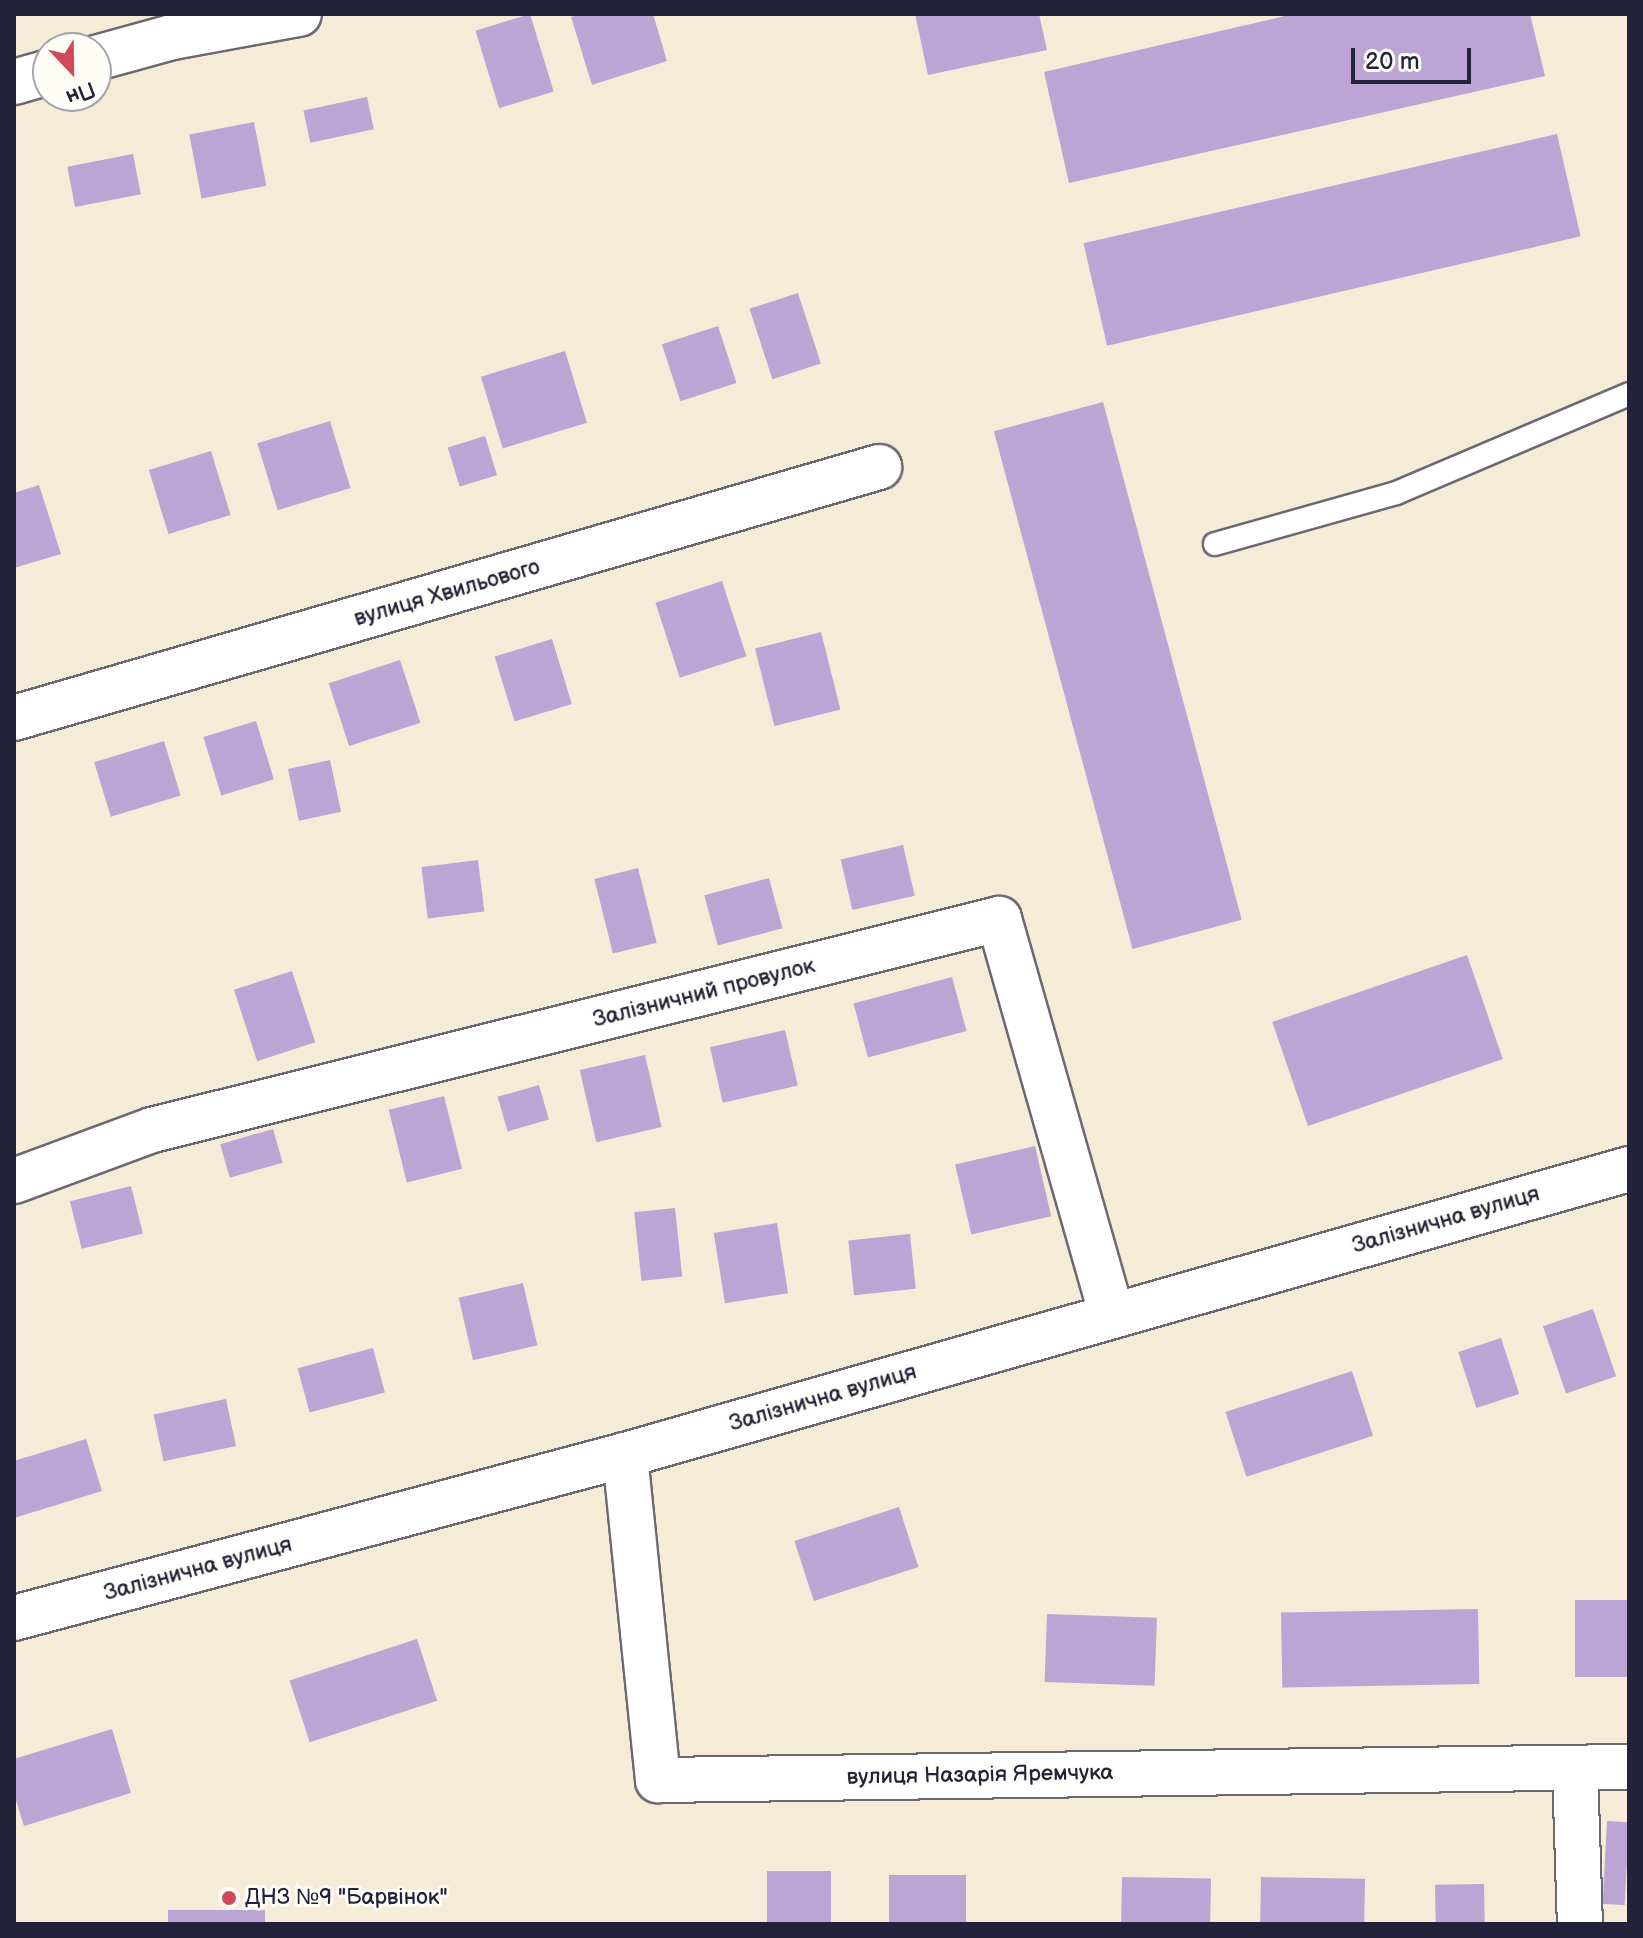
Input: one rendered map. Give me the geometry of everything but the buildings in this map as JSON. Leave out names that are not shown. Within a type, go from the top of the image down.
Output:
[{"type":"street","points":[[112,51],[169,25],[299,14]]},
{"type":"street","name":"вулиця Хвильового","points":[[14,718],[879,467]]},
{"type":"street","name":"Залізничний провулок","points":[[14,1181],[152,1130],[999,919],[1112,1315]]},
{"type":"street","name":"Залізнична вулиця","points":[[14,1618],[625,1455],[1629,1169]]},
{"type":"street","name":"вулиця Назарія Яремчука","points":[[625,1455],[658,1780],[1629,1767]]},
{"type":"street","points":[[1575,1768],[1580,1924]]},
{"type":"lane","points":[[1215,544],[1396,493],[1629,394]]},
{"type":"place","name":"ДНЗ №9 \"Барвінок\"","points":[[229,1898]]}]
